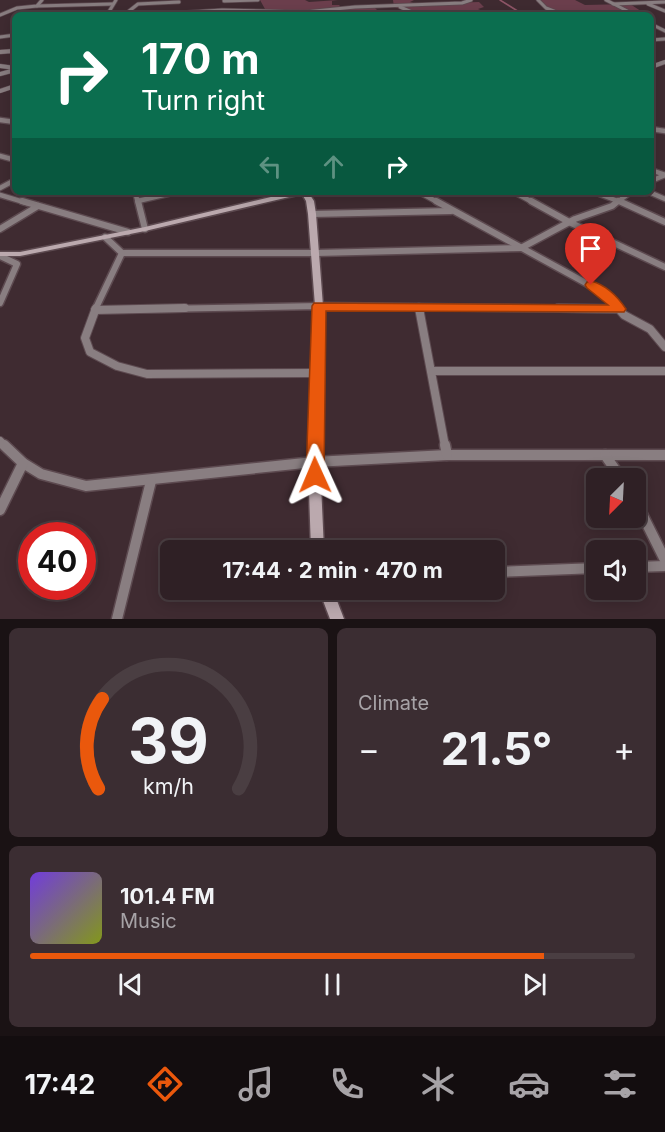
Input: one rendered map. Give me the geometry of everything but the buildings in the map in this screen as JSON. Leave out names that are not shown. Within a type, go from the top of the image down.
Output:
[{"type":"street","points":[[38,4],[42,0]]},
{"type":"street","points":[[38,4],[48,0]]},
{"type":"street","points":[[109,12],[116,0]]},
{"type":"street","points":[[222,10],[224,1],[258,0]]},
{"type":"street","points":[[390,0],[392,5]]},
{"type":"street","points":[[212,12],[222,10],[299,12],[392,5],[453,4],[471,0]]},
{"type":"street","points":[[538,0],[546,8],[556,12]]},
{"type":"street","points":[[606,0],[629,12]]},
{"type":"street","points":[[640,0],[665,11]]},
{"type":"street","points":[[130,12],[138,4],[179,2]]},
{"type":"street","points":[[613,4],[665,2]]},
{"type":"street","points":[[0,15],[17,8],[38,4],[113,4]]},
{"type":"street","points":[[392,5],[413,12]]},
{"type":"street","points":[[0,195],[128,232]]},
{"type":"street","points":[[136,195],[145,229]]},
{"type":"street","points":[[138,201],[164,195]]},
{"type":"street","points":[[0,255],[20,254],[145,229],[290,195]]},
{"type":"street","points":[[305,195],[310,201],[312,214],[319,306],[314,462],[318,540]]},
{"type":"street","points":[[424,195],[606,294],[630,319],[650,329],[665,347]]},
{"type":"street","points":[[520,195],[570,222],[665,267]]},
{"type":"street","points":[[602,195],[665,222]]},
{"type":"street","points":[[105,237],[122,254],[316,253],[521,248],[570,222],[612,206],[627,195]]},
{"type":"street","points":[[0,229],[38,206]]},
{"type":"street","points":[[312,214],[453,211]]},
{"type":"street","points":[[122,254],[95,310],[85,338],[90,352],[131,371],[147,374],[316,373]]},
{"type":"street","points":[[0,255],[17,264],[0,303]]},
{"type":"street","points":[[95,310],[319,306],[619,309]]},
{"type":"street","points":[[419,307],[433,371],[447,455]]},
{"type":"street","points":[[433,371],[665,371]]},
{"type":"street","points":[[0,441],[23,463],[40,474],[86,486],[151,481],[314,462],[447,455],[665,455]]},
{"type":"street","points":[[605,455],[614,468]]},
{"type":"street","points":[[0,510],[23,463]]},
{"type":"street","points":[[117,619],[151,481]]},
{"type":"street","points":[[646,522],[665,560]]},
{"type":"street","points":[[646,567],[665,566]]},
{"type":"street","points":[[505,572],[586,568]]},
{"type":"street","points":[[330,600],[337,619]]},
{"type":"shaded area","points":[[260,0],[305,0],[309,2],[338,0],[332,1],[332,5],[339,5],[342,8],[374,7],[378,11],[260,12],[265,9]]},
{"type":"shaded area","points":[[393,0],[414,0],[410,2],[417,4],[479,2],[484,7],[478,9],[485,12],[410,12],[394,7]]},
{"type":"shaded area","points":[[536,0],[575,0],[585,5],[630,4],[642,12],[558,12],[545,7]]},
{"type":"waterway","points":[[500,0],[519,12]]},
{"type":"route","points":[[315,475],[319,306],[619,309],[606,294],[591,285]]}]
